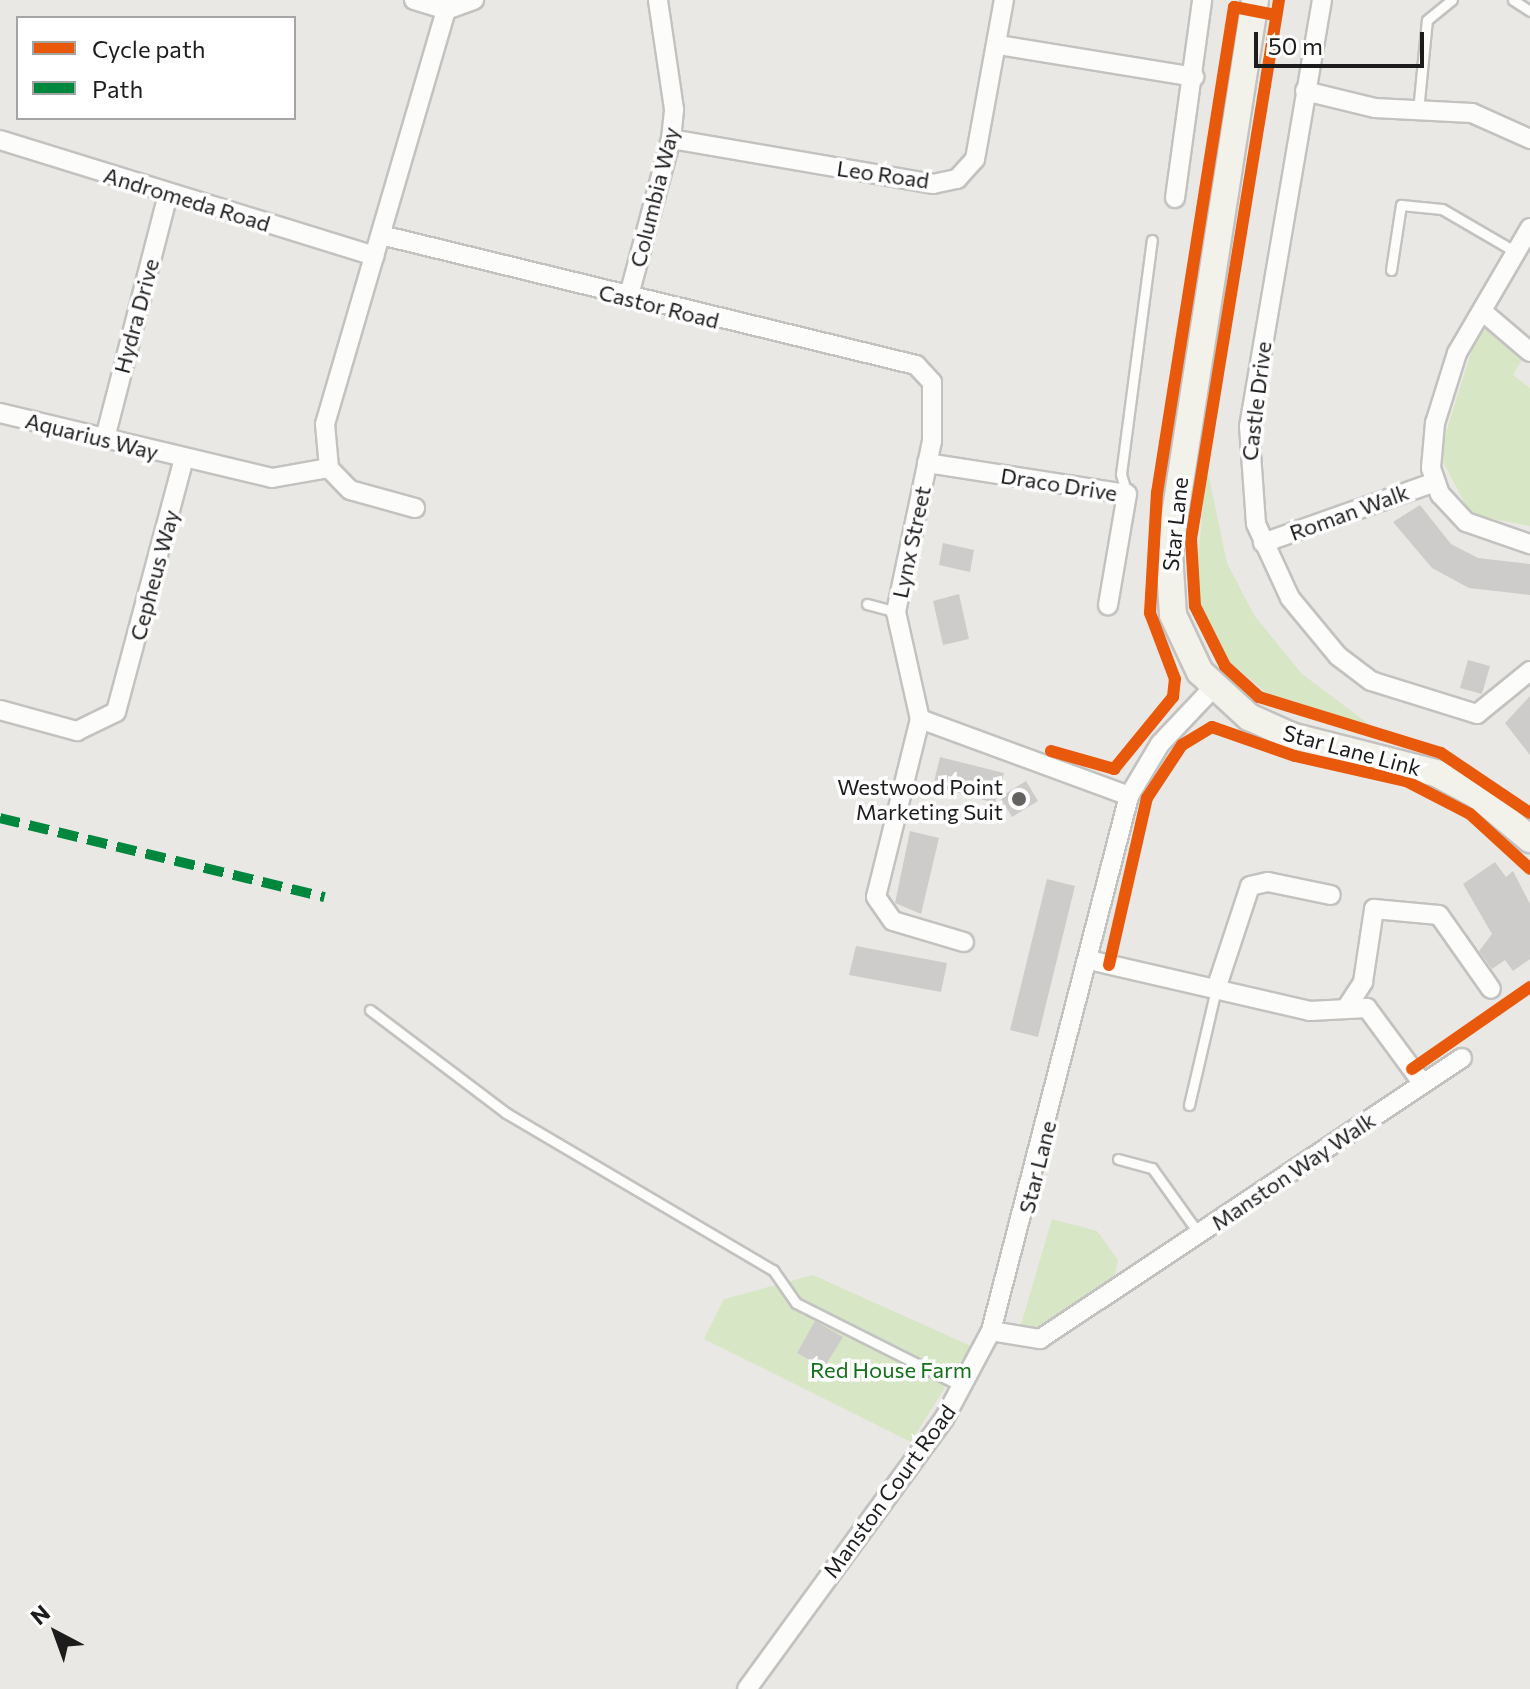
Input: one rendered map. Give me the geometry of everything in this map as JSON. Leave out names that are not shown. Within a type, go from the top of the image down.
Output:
[{"type":"street","points":[[414,0],[446,10],[474,0]]},
{"type":"street","name":"Columbia Way","points":[[628,299],[671,139],[674,109],[658,0]]},
{"type":"street","name":"Leo Road","points":[[671,139],[933,184],[957,179],[975,159],[999,45],[1004,0]]},
{"type":"street","points":[[1175,198],[1194,77],[1202,0]]},
{"type":"street","name":"Star Lane","points":[[991,1331],[1129,796],[1160,744],[1213,688],[1173,615],[1169,553],[1255,0]]},
{"type":"street","name":"Castle Drive","points":[[1322,0],[1246,454],[1263,543],[1299,610],[1371,681],[1477,714],[1530,671]]},
{"type":"street","points":[[415,508],[350,490],[329,468],[325,424],[446,10]]},
{"type":"street","points":[[999,45],[1194,77]]},
{"type":"street","points":[[1305,91],[1418,111],[1489,117],[1530,139]]},
{"type":"street","name":"Andromeda Road","points":[[0,140],[374,256]]},
{"type":"street","name":"Hydra Drive","points":[[105,438],[168,194]]},
{"type":"street","points":[[1530,228],[1482,311],[1443,392],[1431,454],[1435,482],[1466,522],[1530,544]]},
{"type":"street","name":"Castor Road","points":[[381,235],[628,299],[916,365],[932,382]]},
{"type":"street","points":[[1482,311],[1530,352]]},
{"type":"street","name":"Lynx Street","points":[[920,719],[896,612],[927,463],[937,399],[932,382]]},
{"type":"street","name":"Aquarius Way","points":[[0,413],[184,459]]},
{"type":"street","points":[[184,459],[272,478],[329,468]]},
{"type":"street","name":"Cepheus Way","points":[[0,710],[77,731],[116,712],[184,459]]},
{"type":"street","name":"Draco Drive","points":[[927,463],[1127,494],[1108,605]]},
{"type":"street","name":"Roman Walk","points":[[1263,543],[1435,482]]},
{"type":"street","name":"Star Lane Link","points":[[1213,688],[1269,728],[1436,773],[1477,795],[1530,839]]},
{"type":"street","points":[[964,942],[893,921],[876,897],[920,719],[1129,796]]},
{"type":"street","points":[[1216,989],[1250,886],[1268,882],[1331,895]]},
{"type":"street","points":[[1347,1007],[1363,982],[1374,909],[1439,915],[1491,989]]},
{"type":"street","points":[[1089,960],[1310,1011],[1367,1008],[1423,1084]]},
{"type":"street","name":"Manston Way Walk","points":[[991,1331],[1040,1339],[1462,1058]]},
{"type":"street","name":"Manston Court Road","points":[[747,1689],[963,1387],[991,1331]]},
{"type":"lane","points":[[1418,111],[1427,20],[1452,0]]},
{"type":"lane","points":[[1513,0],[1530,11]]},
{"type":"lane","points":[[1391,270],[1401,205],[1442,209],[1516,252]]},
{"type":"lane","points":[[1127,494],[1121,474],[1152,240]]},
{"type":"lane","points":[[867,604],[896,612]]},
{"type":"lane","points":[[1189,1105],[1216,989]]},
{"type":"lane","points":[[370,1010],[506,1113],[773,1270],[796,1303],[963,1387]]},
{"type":"lane","points":[[1118,1159],[1152,1168],[1199,1234]]},
{"type":"green space","points":[[1489,327],[1523,358],[1513,375],[1530,388],[1530,526],[1471,515],[1439,454],[1476,337]]},
{"type":"green space","points":[[1207,468],[1227,563],[1254,615],[1302,674],[1374,728],[1276,701],[1223,657],[1205,623],[1196,579]]},
{"type":"green space","points":[[1052,1219],[1097,1231],[1118,1260],[1114,1279],[1043,1327],[1020,1328]]},
{"type":"green space","name":"Red House Farm","points":[[813,1275],[971,1346],[911,1442],[704,1339],[724,1299]],"holes":[[[842,1337],[825,1368],[797,1353]]]},
{"type":"building","points":[[1420,505],[1451,544],[1478,558],[1530,564],[1530,595],[1469,588],[1432,568],[1393,522]]},
{"type":"building","points":[[943,543],[974,550],[970,572],[939,565]]},
{"type":"building","points":[[959,594],[969,639],[943,645],[933,601]]},
{"type":"building","points":[[1468,660],[1490,666],[1482,694],[1460,688]]},
{"type":"building","points":[[1530,696],[1530,755],[1505,723]]},
{"type":"building","points":[[940,757],[1004,773],[995,803],[933,786]]},
{"type":"building","name":"Westwood Point Marketing Suit","points":[[1026,781],[1038,801],[1012,817],[1000,797]]},
{"type":"building","points":[[910,831],[939,838],[921,914],[895,903]]},
{"type":"building","points":[[1495,862],[1506,877],[1513,871],[1530,904],[1530,959],[1513,971],[1505,960],[1492,969],[1479,951],[1492,934],[1463,884]]},
{"type":"building","points":[[1047,879],[1075,886],[1038,1037],[1010,1030]]},
{"type":"building","points":[[856,946],[947,963],[941,992],[849,975]]},
{"type":"building","points":[[815,1321],[843,1337],[824,1368],[797,1353]]},
{"type":"marked path","points":[[0,818],[325,897]]},
{"type":"cycle path","points":[[1279,0],[1191,539],[1195,606],[1225,666],[1259,697],[1441,753],[1530,813]]},
{"type":"cycle path","points":[[1051,751],[1114,769],[1173,697],[1175,679],[1150,613],[1157,493],[1234,7],[1275,15]]},
{"type":"cycle path","points":[[1109,965],[1147,798],[1182,745],[1212,727],[1295,756],[1406,781],[1470,814],[1530,869]]},
{"type":"cycle path","points":[[1412,1069],[1530,987]]},
{"type":"place","name":"Westwood Point Marketing Suit","points":[[1019,799]]}]
